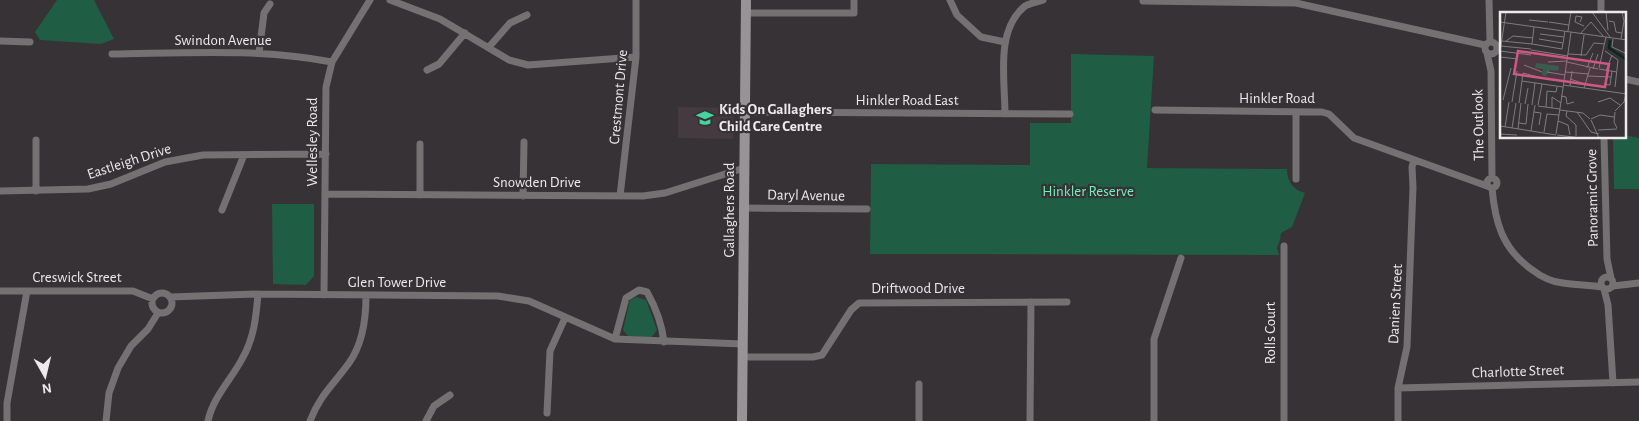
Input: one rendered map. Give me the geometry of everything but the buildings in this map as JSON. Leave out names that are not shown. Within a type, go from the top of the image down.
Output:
[{"type":"street","name":"Wellesley Road","points":[[324,295],[326,87],[332,62],[370,0]]},
{"type":"street","points":[[390,0],[440,19],[508,60],[528,65],[636,57]]},
{"type":"street","name":"Crestmont Drive","points":[[620,196],[636,57],[636,0]]},
{"type":"street","name":"Gallaghers Road","points":[[742,421],[746,0]]},
{"type":"street","points":[[746,13],[854,14],[854,0]]},
{"type":"street","points":[[950,0],[957,15],[981,37],[1005,42]]},
{"type":"street","points":[[1005,114],[1005,42],[1012,20],[1026,5],[1043,0]]},
{"type":"street","name":"The Outlook","points":[[1489,0],[1492,48],[1490,183]]},
{"type":"street","points":[[1143,1],[1296,3],[1492,48]]},
{"type":"street","points":[[259,53],[264,13],[270,4]]},
{"type":"street","points":[[489,47],[510,23],[527,15]]},
{"type":"street","points":[[427,70],[440,64],[465,33]]},
{"type":"street","points":[[0,41],[30,42]]},
{"type":"street","name":"Swindon Avenue","points":[[112,54],[259,53],[294,55],[332,62]]},
{"type":"street","points":[[1626,79],[1639,82]]},
{"type":"street","name":"Hinkler Road","points":[[1155,110],[1322,112],[1329,114],[1354,138],[1471,179],[1490,183]]},
{"type":"street","name":"Hinkler Road East","points":[[744,112],[1070,114]]},
{"type":"street","points":[[1296,112],[1296,179]]},
{"type":"street","name":"Panoramic Grove","points":[[1604,139],[1612,383]]},
{"type":"street","points":[[36,140],[36,191]]},
{"type":"street","points":[[523,196],[524,142]]},
{"type":"street","points":[[420,144],[420,195]]},
{"type":"street","name":"Eastleigh Drive","points":[[0,191],[88,189],[111,184],[165,162],[204,155],[326,154]]},
{"type":"street","points":[[222,210],[244,155]]},
{"type":"street","name":"Danien Street","points":[[1398,421],[1398,388],[1407,348],[1414,188],[1417,161]]},
{"type":"street","name":"Snowden Drive","points":[[326,194],[620,196],[665,193],[744,168]]},
{"type":"street","points":[[1490,183],[1501,235],[1517,258],[1535,272],[1553,281],[1582,284],[1636,283]]},
{"type":"street","name":"Daryl Avenue","points":[[744,208],[867,209]]},
{"type":"street","name":"Rolls Court","points":[[1284,246],[1284,421]]},
{"type":"street","points":[[1154,421],[1154,339],[1181,258]]},
{"type":"street","points":[[615,339],[626,298],[639,290],[647,292],[650,297],[662,326],[664,342]]},
{"type":"street","name":"Creswick Street","points":[[0,291],[132,291],[153,299]]},
{"type":"street","points":[[7,421],[7,403],[27,291]]},
{"type":"street","points":[[160,293],[170,297],[172,303],[170,310],[163,314],[158,313],[153,308],[153,299],[160,293]]},
{"type":"street","points":[[208,421],[219,394],[242,359],[256,329],[258,294]]},
{"type":"street","name":"Glen Tower Drive","points":[[170,297],[258,294],[498,296],[529,301],[615,339],[743,344]]},
{"type":"street","points":[[310,421],[317,402],[350,361],[363,328],[366,296]]},
{"type":"street","points":[[1030,421],[1031,302]]},
{"type":"street","name":"Driftwood Drive","points":[[743,357],[814,357],[822,355],[851,310],[859,303],[1068,302]]},
{"type":"street","points":[[106,421],[109,393],[118,368],[131,346],[148,329],[158,313]]},
{"type":"street","points":[[547,413],[550,350],[565,318]]},
{"type":"street","name":"Charlotte Street","points":[[1398,388],[1639,382]]},
{"type":"street","points":[[919,384],[919,421]]},
{"type":"street","points":[[426,421],[434,406],[450,395]]},
{"type":"shaded area","name":"Kids On Gallaghers Child Care Centre","points":[[678,107],[733,108],[733,139],[678,138]]},
{"type":"green space","points":[[57,0],[94,0],[114,39],[101,44],[40,40],[35,32]]},
{"type":"green space","name":"Hinkler Reserve","points":[[1071,54],[1154,56],[1147,168],[1287,169],[1288,177],[1292,184],[1297,190],[1305,193],[1292,227],[1281,233],[1277,248],[1279,255],[870,254],[871,164],[1030,165],[1030,123],[1071,123]]},
{"type":"green space","points":[[1626,135],[1639,138],[1639,189],[1614,189],[1613,139],[1626,139]]},
{"type":"green space","points":[[272,204],[314,204],[314,276],[306,285],[273,284]]},
{"type":"green space","points":[[636,297],[646,300],[657,330],[651,338],[628,336],[623,330],[630,300]]},
{"type":"place","name":"Kids On Gallaghers Child Care Centre","points":[[705,118]]}]
